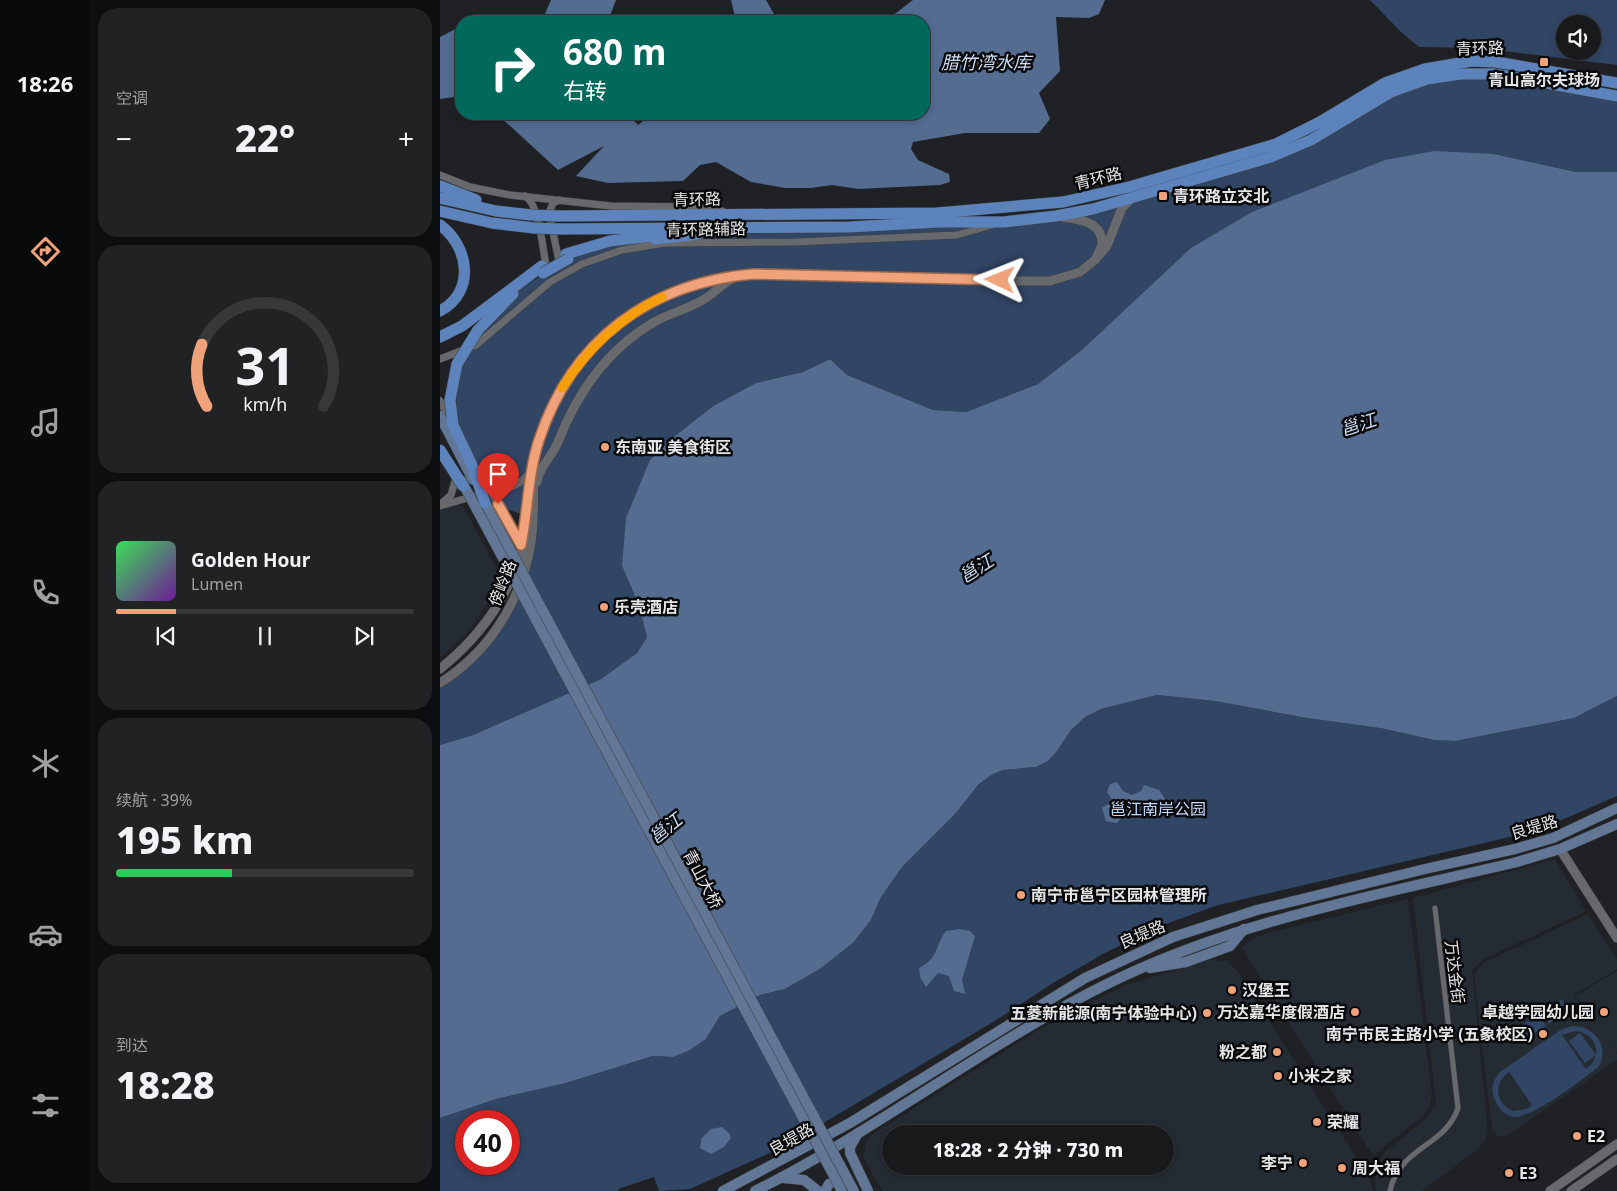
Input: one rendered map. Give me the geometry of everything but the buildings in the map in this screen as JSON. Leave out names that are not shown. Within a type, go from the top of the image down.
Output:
[{"type":"main road","name":"青环路","points":[[513,213],[531,216],[559,216],[937,213],[1063,202],[1084,199],[1276,144],[1302,132],[1385,83],[1409,73],[1442,65],[1472,61],[1496,62],[1617,83]]},
{"type":"main road","name":"青环路","points":[[440,211],[492,223],[561,229],[808,227],[1004,222],[1056,216],[1093,209],[1286,151],[1311,140],[1382,96],[1427,79],[1461,74],[1495,74],[1617,96]]},
{"type":"main road","points":[[440,186],[513,213]]},
{"type":"main road","points":[[440,198],[513,213]]},
{"type":"main road","points":[[440,225],[461,249],[466,270],[457,297],[440,311]]},
{"type":"main road","points":[[440,337],[462,326],[542,269],[569,261],[593,245],[625,239],[701,234],[773,233],[808,227]]},
{"type":"main road","points":[[485,503],[472,465],[453,425],[450,400],[457,364],[478,330],[504,302],[542,269]]},
{"type":"main road","name":"青山大桥","points":[[440,416],[854,1191]]},
{"type":"main road","name":"青山大桥","points":[[440,442],[842,1191]]},
{"type":"main road","points":[[440,450],[460,482]]},
{"type":"main road","name":"良堤路","points":[[723,1191],[799,1152],[1085,978],[1173,937],[1257,910],[1425,868],[1515,849],[1554,838],[1617,808]]},
{"type":"main road","name":"良堤路","points":[[755,1191],[780,1179],[858,1132],[1027,1027],[1134,971],[1167,956],[1244,929],[1517,862],[1560,849],[1617,824]]},
{"type":"main road","points":[[890,1098],[897,1108]]},
{"type":"main road","points":[[858,1132],[850,1147],[850,1153],[865,1186]]},
{"type":"main road","points":[[826,1191],[829,1184],[847,1176],[865,1186]]},
{"type":"main road","points":[[780,1179],[792,1177],[804,1180],[818,1191]]},
{"type":"street","name":"青环路辅路","points":[[440,175],[480,190],[525,196],[628,207],[700,207],[739,214]]},
{"type":"street","points":[[525,196],[530,200],[536,212],[548,273],[548,280],[544,287]]},
{"type":"street","points":[[1096,260],[1107,246],[1122,208],[1137,196]]},
{"type":"street","points":[[559,200],[552,203],[549,213],[560,265],[565,269],[569,261]]},
{"type":"street","points":[[1056,216],[1086,220],[1097,228],[1102,245],[1096,260]]},
{"type":"street","name":"青环路辅路","points":[[440,359],[476,345],[544,287],[569,261],[654,244],[795,242],[957,235],[1004,222]]},
{"type":"street","name":"傍岭路","points":[[440,668],[470,643],[482,628],[510,579],[521,545],[538,442],[559,393],[573,371],[604,335],[646,305],[672,292],[716,278],[743,275],[782,273],[1050,281],[1070,277],[1096,260]]},
{"type":"street","points":[[532,517],[540,468],[555,447],[575,403],[600,367],[639,332],[670,314],[703,300],[725,283],[743,275]]},
{"type":"street","points":[[440,401],[480,473],[494,491],[521,545]]},
{"type":"street","points":[[440,505],[511,488],[521,483],[534,466]]},
{"type":"street","name":"傍岭路","points":[[440,683],[461,669],[478,653],[506,616],[514,601],[529,555],[534,466]]},
{"type":"street","points":[[460,482],[466,498],[510,579]]},
{"type":"street","points":[[440,505],[451,495],[460,482]]},
{"type":"street","points":[[1560,849],[1617,938]]},
{"type":"street","name":"万达金街","points":[[1390,1191],[1398,1168],[1450,1124],[1458,1108],[1435,908]]},
{"type":"street","points":[[1550,1191],[1617,1144]]},
{"type":"street","points":[[1571,1191],[1617,1159]]},
{"type":"shaded area","points":[[456,505],[463,506],[499,573],[499,581],[484,609],[466,635],[440,657],[440,510]]},
{"type":"shaded area","points":[[1555,859],[1586,911],[1482,960],[1472,970],[1488,1131],[1486,1140],[1477,1150],[1422,1191],[1376,1191],[1376,1168],[1382,1155],[1425,1119],[1436,1104],[1413,898]]},
{"type":"shaded area","points":[[1408,899],[1432,1096],[1429,1107],[1424,1115],[1374,1155],[1241,947],[1256,937],[1268,933]]},
{"type":"shaded area","name":"南宁市民主路小学 (五象校区)","points":[[1588,914],[1617,960],[1617,969],[1574,995],[1585,1014],[1591,1012],[1585,1013],[1575,996],[1617,971],[1617,1053],[1597,1023],[1617,1054],[1617,1060],[1508,1135],[1498,1137],[1492,1129],[1474,975],[1483,963]]},
{"type":"shaded area","points":[[1210,960],[1227,961],[1238,972],[1370,1179],[1373,1191],[882,1191],[863,1157],[866,1142],[873,1134],[882,1128],[882,1175],[1174,1175],[1174,1125],[887,1125],[1030,1035],[1126,985]]},
{"type":"green space","points":[[1370,0],[1617,0],[1617,65],[1576,60],[1601,60],[1601,15],[1556,15],[1556,57],[1479,48],[1419,47],[1401,32]]},
{"type":"green space","points":[[1461,74],[1617,96],[1617,172],[1576,172],[1494,154],[1083,349],[1038,384],[966,412],[933,410],[847,375],[830,359],[803,372],[756,383],[713,406],[675,436],[622,566],[638,603],[647,637],[637,653],[601,679],[473,735],[440,745],[440,683],[493,636],[529,555],[532,517],[485,503],[458,435],[454,372],[496,309],[524,286],[568,259],[600,248],[701,234],[773,233],[808,227],[1056,216],[1271,157],[1374,101]]},
{"type":"green space","name":"邕江南岸公园","points":[[1157,695],[1215,701],[1307,718],[1380,728],[1434,740],[1455,741],[1574,718],[1617,696],[1617,796],[1557,822],[1514,836],[1218,905],[1155,928],[1103,954],[1053,983],[998,1019],[785,1146],[690,1189],[659,1191],[654,1177],[618,1189],[619,1191],[440,1191],[440,1118],[455,1113],[455,1175],[520,1175],[520,1110],[464,1110],[496,1099],[566,1083],[653,1056],[673,1057],[706,1039],[720,1016],[760,995],[785,989],[820,969],[853,943],[871,920],[881,897],[903,866],[956,813],[978,785],[991,775],[1003,770],[1036,767],[1048,761],[1071,730],[1085,717],[1101,709]]},
{"type":"green space","points":[[1562,999],[1570,1011],[1549,1024],[1542,1012]]},
{"type":"green space","points":[[1539,1014],[1546,1026],[1525,1039],[1518,1027]]},
{"type":"green space","points":[[1573,1026],[1581,1027],[1587,1029],[1598,1038],[1603,1051],[1599,1066],[1571,1088],[1532,1112],[1514,1117],[1502,1111],[1495,1100],[1493,1092],[1494,1081],[1500,1072],[1562,1029]],"holes":[[[1575,1031],[1589,1036],[1596,1046],[1595,1058],[1586,1069],[1562,1035]],[[1509,1072],[1532,1105],[1527,1109],[1513,1111],[1500,1098],[1498,1087]]]},
{"type":"green space","points":[[1580,1033],[1596,1055],[1585,1063],[1569,1041]]},
{"type":"water","points":[[551,0],[616,0],[610,15],[545,15]]},
{"type":"water","points":[[731,0],[766,0],[775,15],[735,15]]},
{"type":"water","name":"腊竹湾水库","points":[[913,0],[1105,0],[1099,14],[1089,18],[1056,17],[1060,71],[1039,93],[1050,119],[1039,133],[965,133],[913,142],[911,149],[918,160],[949,174],[950,182],[940,185],[858,189],[832,185],[811,188],[785,188],[751,182],[716,162],[700,165],[683,181],[608,183],[576,176],[604,146],[558,170],[504,120],[633,120],[638,125],[644,120],[930,120],[930,15],[893,15]]},
{"type":"water","points":[[455,29],[455,97],[440,99],[440,37]]},
{"type":"water","name":"邕江","points":[[1434,151],[1494,154],[1576,172],[1617,172],[1617,696],[1574,718],[1455,741],[1434,740],[1380,728],[1307,718],[1215,701],[1157,695],[1101,709],[1085,717],[1071,730],[1048,761],[1036,767],[1003,770],[991,775],[978,785],[956,813],[903,866],[881,897],[871,920],[853,943],[820,969],[785,989],[760,995],[720,1016],[706,1039],[688,1051],[673,1057],[653,1056],[566,1083],[496,1099],[464,1110],[455,1110],[455,1113],[440,1118],[440,745],[473,735],[601,679],[637,653],[647,637],[638,603],[622,566],[626,518],[650,460],[675,436],[713,406],[756,383],[803,372],[830,359],[847,375],[933,410],[966,412],[1038,384],[1083,349],[1191,248],[1252,212],[1385,160]]},
{"type":"water","points":[[1117,782],[1123,791],[1132,795],[1141,791],[1144,785],[1159,790],[1167,802],[1163,812],[1152,814],[1141,804],[1130,807],[1117,823],[1106,821],[1102,808],[1113,801],[1107,792],[1110,784]]},
{"type":"water","points":[[960,929],[970,931],[975,936],[962,980],[965,994],[954,991],[949,976],[938,973],[926,987],[920,977],[919,968],[926,964],[933,956],[946,931]]},
{"type":"water","points":[[722,1127],[729,1133],[731,1138],[724,1147],[711,1154],[700,1148],[701,1139],[711,1129]]},
{"type":"slow traffic","points":[[562,388],[573,371],[604,335],[624,319],[662,297]]},
{"type":"place","name":"青山高尔夫球场","points":[[1544,62]]},
{"type":"place","name":"青环路立交北","points":[[1163,196]]},
{"type":"place","name":"东南亚 美食街区","points":[[605,447]]},
{"type":"place","name":"乐壳酒店","points":[[604,607]]},
{"type":"place","name":"南宁市邕宁区园林管理所","points":[[1021,895]]},
{"type":"place","name":"汉堡王","points":[[1232,990]]},
{"type":"place","name":"万达嘉华度假酒店","points":[[1355,1012]]},
{"type":"place","name":"卓越学园幼儿园","points":[[1604,1012]]},
{"type":"place","name":"五菱新能源(南宁体验中心)","points":[[1207,1013]]},
{"type":"place","name":"南宁市民主路小学 (五象校区)","points":[[1543,1034]]},
{"type":"place","name":"粉之都","points":[[1277,1052]]},
{"type":"place","name":"小米之家","points":[[1278,1076]]},
{"type":"place","name":"荣耀","points":[[1317,1122]]},
{"type":"place","name":"E2","points":[[1577,1136]]},
{"type":"place","name":"李宁","points":[[1303,1163]]},
{"type":"place","name":"周大福","points":[[1342,1168]]},
{"type":"place","name":"E3","points":[[1509,1173]]},
{"type":"route","points":[[498,504],[521,545],[538,442],[559,393],[573,371],[604,335],[646,305],[672,292],[725,276],[753,274],[782,273],[1000,280]]}]
